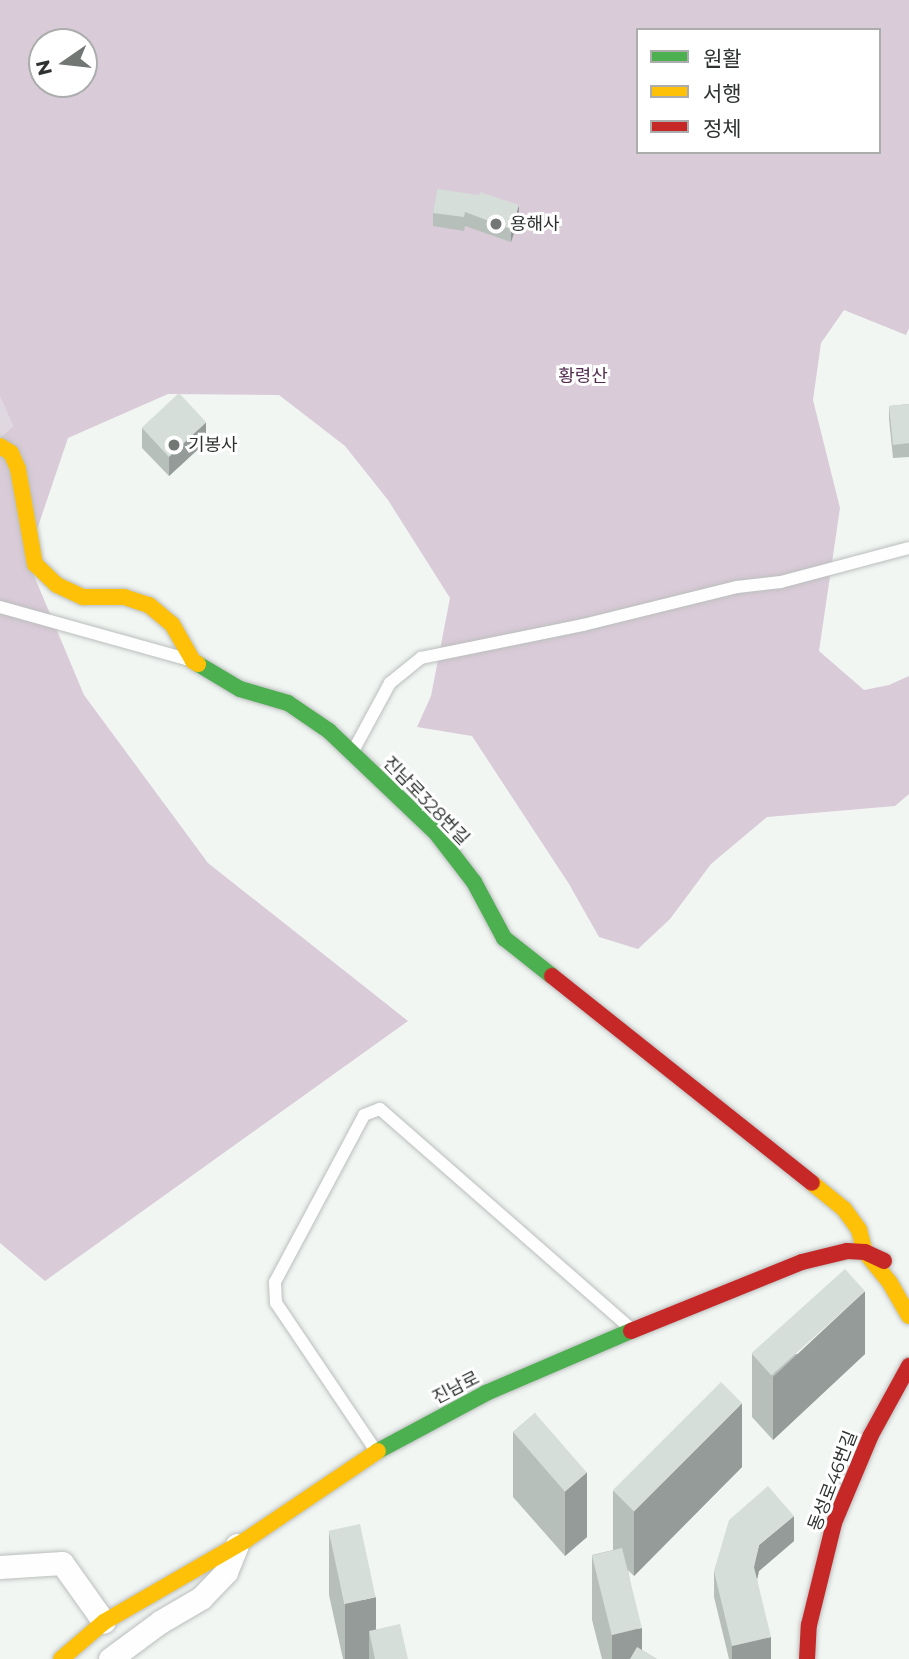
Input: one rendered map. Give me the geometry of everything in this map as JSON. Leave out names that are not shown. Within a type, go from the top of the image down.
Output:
[{"type":"street","name":"진남로328번길","points":[[0,446],[11,453],[18,469],[34,564],[57,585],[83,597],[124,597],[149,605],[172,624],[193,661],[240,690],[288,703],[329,731],[437,834],[474,882],[504,939],[844,1209],[859,1230],[865,1252],[890,1283],[909,1317]]},
{"type":"street","name":"진남로","points":[[61,1659],[104,1622],[237,1545],[376,1452],[486,1393],[734,1287],[802,1262],[846,1251],[865,1252],[900,1268]]},
{"type":"street","name":"동성로46번길","points":[[807,1659],[810,1625],[834,1523],[871,1435],[909,1366]]},
{"type":"street","points":[[110,1659],[160,1622],[201,1598],[226,1572],[237,1545]]},
{"type":"street","points":[[0,1567],[62,1563],[104,1622]]},
{"type":"lane","points":[[352,753],[390,683],[421,658],[610,619],[737,587],[780,582],[909,548]]},
{"type":"lane","points":[[0,607],[193,661]]},
{"type":"lane","points":[[376,1452],[275,1303],[275,1282],[364,1115],[380,1109],[632,1330]]},
{"type":"shaded area","points":[[0,397],[13,426],[0,438]]},
{"type":"green space","name":"황령산","points":[[0,0],[909,0],[909,328],[906,335],[844,310],[821,343],[813,400],[840,508],[819,651],[864,690],[889,685],[909,676],[909,794],[895,806],[767,817],[711,864],[670,919],[638,949],[599,937],[569,884],[472,736],[417,727],[431,696],[450,598],[388,500],[345,446],[279,395],[168,394],[68,438],[27,559],[84,695],[208,863],[408,1021],[45,1281],[0,1243],[0,438],[13,426],[0,397]]},
{"type":"building","points":[[437,189],[479,195],[480,192],[519,205],[511,229],[465,212],[464,217],[433,213]]},
{"type":"building","points":[[179,393],[206,422],[169,457],[142,428]]},
{"type":"building","points":[[909,404],[909,443],[893,445],[889,406]]},
{"type":"building","points":[[845,1269],[865,1291],[771,1376],[751,1353]]},
{"type":"building","points":[[721,1382],[742,1403],[634,1511],[613,1490]]},
{"type":"building","points":[[535,1413],[587,1473],[565,1492],[513,1432]]},
{"type":"building","points":[[768,1486],[794,1516],[759,1545],[754,1567],[771,1637],[732,1646],[714,1571],[729,1520]]},
{"type":"building","points":[[360,1524],[376,1597],[344,1604],[329,1531]]},
{"type":"building","points":[[622,1548],[642,1628],[612,1635],[592,1555]]},
{"type":"building","points":[[400,1624],[408,1659],[375,1659],[369,1631]]},
{"type":"building","points":[[637,1647],[657,1659],[630,1659]]},
{"type":"traffic: fast","points":[[198,664],[240,689],[288,703],[329,731],[437,834],[474,882],[504,938],[552,976]]},
{"type":"traffic: fast","points":[[378,1451],[486,1393],[631,1331]]},
{"type":"traffic: slow","points":[[0,446],[11,453],[18,469],[35,564],[57,585],[83,597],[124,597],[149,605],[172,624],[193,661],[198,664]]},
{"type":"traffic: slow","points":[[812,1183],[844,1209],[859,1230],[865,1252],[890,1283],[909,1316]]},
{"type":"traffic: slow","points":[[61,1659],[104,1622],[246,1540],[378,1451]]},
{"type":"traffic: jam","points":[[552,976],[812,1183]]},
{"type":"traffic: jam","points":[[631,1331],[802,1262],[847,1251],[865,1252],[884,1261]]},
{"type":"traffic: jam","points":[[807,1659],[809,1625],[834,1523],[871,1435],[909,1366]]},
{"type":"place","name":"용해사","points":[[496,224]]},
{"type":"place","name":"기봉사","points":[[174,445]]}]
